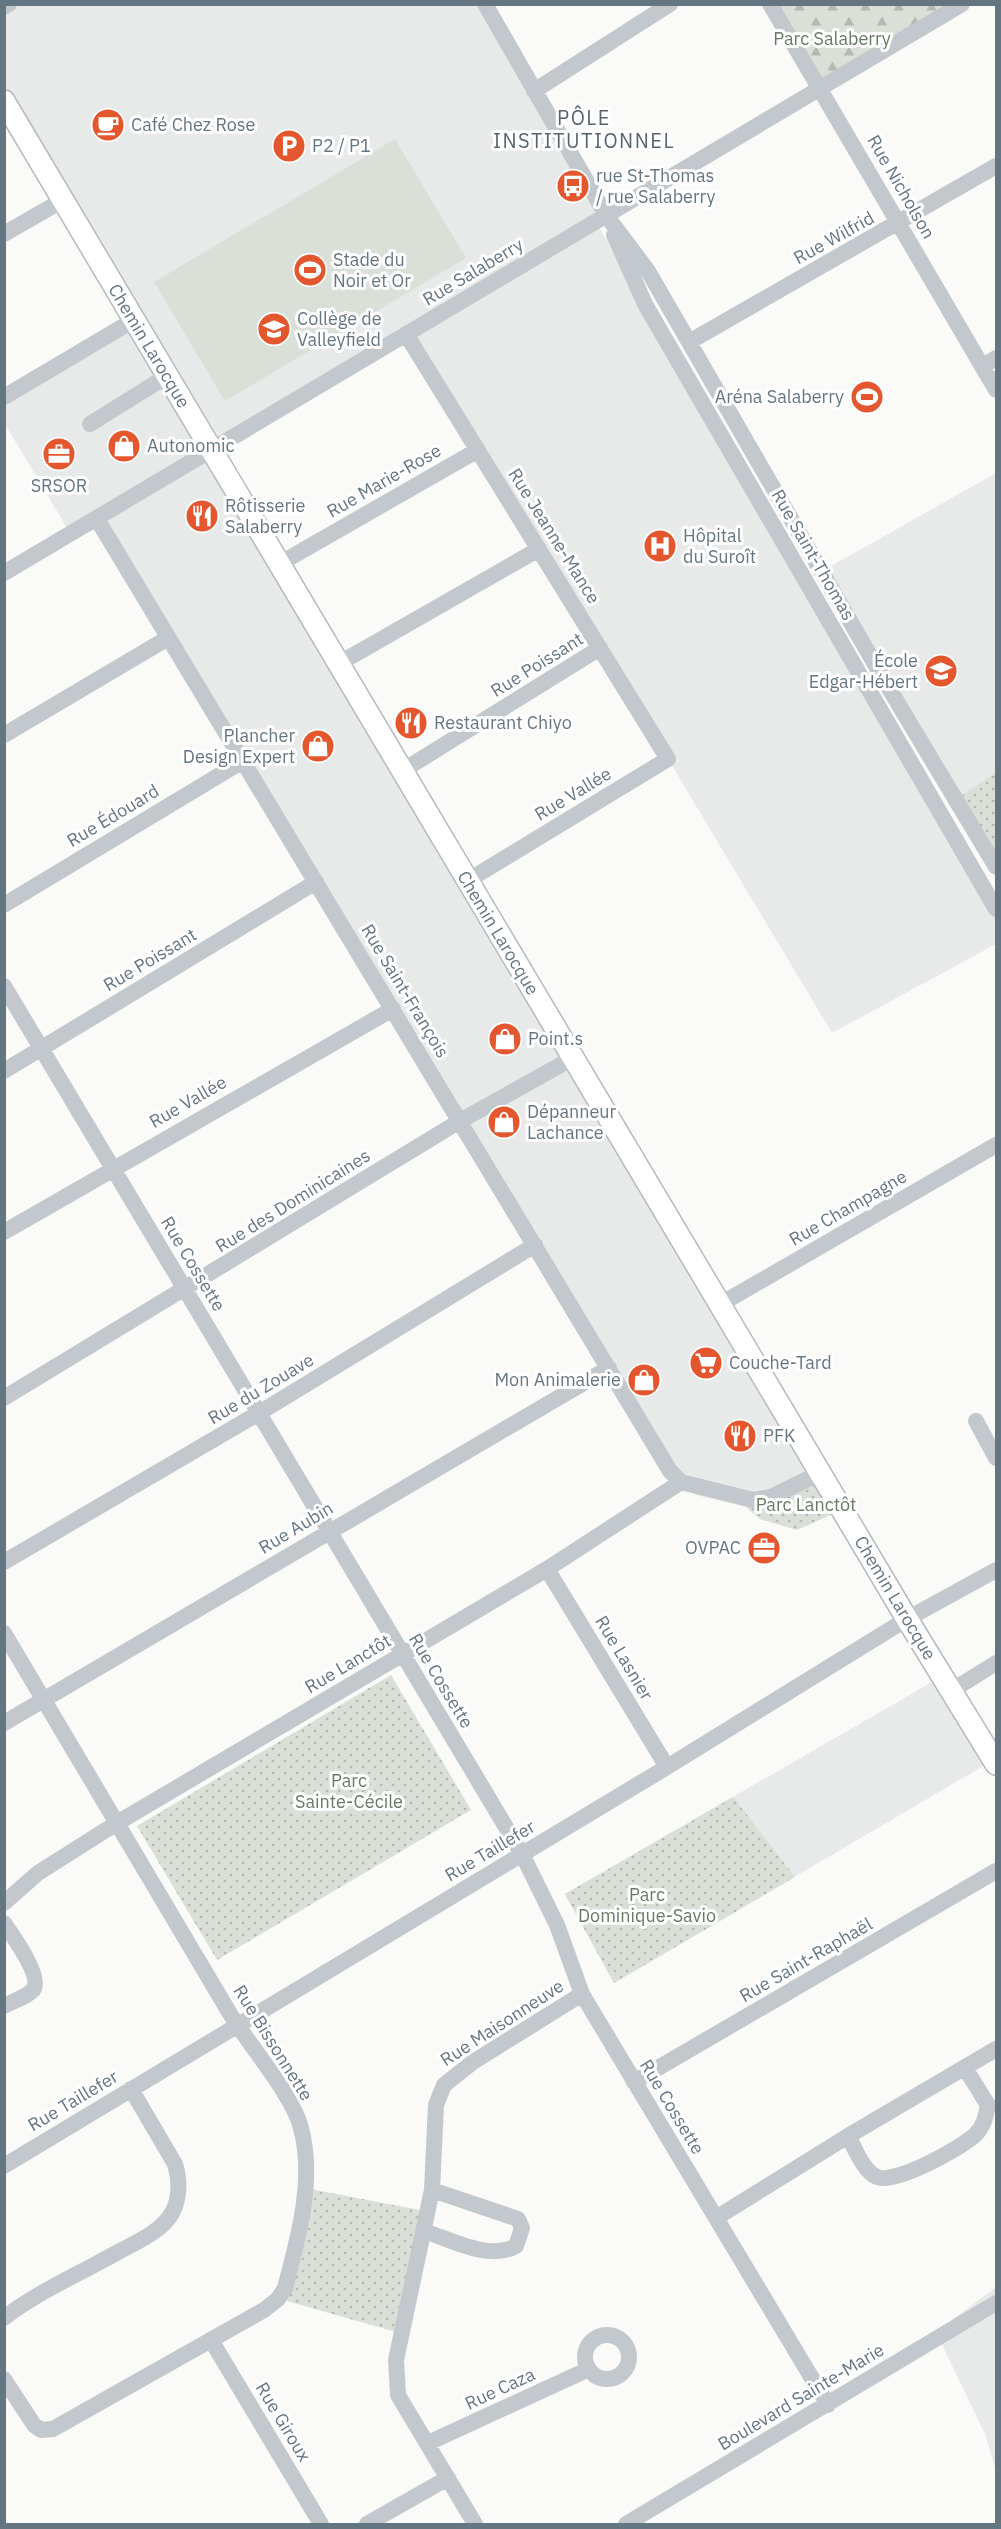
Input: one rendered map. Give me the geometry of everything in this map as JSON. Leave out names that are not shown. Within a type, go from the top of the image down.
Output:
[{"type":"main road","name":"Chemin Larocque","points":[[4,101],[907,1619],[996,1764]]},
{"type":"street","points":[[4,7],[9,4]]},
{"type":"street","name":"Rue Saint-Thomas","points":[[484,4],[606,215],[648,271],[996,867]]},
{"type":"street","points":[[534,91],[670,4]]},
{"type":"street","name":"Rue Nicholson","points":[[770,4],[899,224],[990,362],[996,390]]},
{"type":"street","name":"Rue Salaberry","points":[[4,573],[962,4]]},
{"type":"street","name":"Rue Wilfrid","points":[[689,342],[899,224],[996,166]]},
{"type":"street","points":[[4,234],[63,200]]},
{"type":"street","name":"Rue Saint-Thomas","points":[[606,215],[619,250],[646,306],[996,909]]},
{"type":"street","points":[[4,397],[134,320]]},
{"type":"street","name":"Rue Jeanne-Mance","points":[[406,334],[668,759]]},
{"type":"street","points":[[90,424],[167,376]]},
{"type":"street","name":"Rue Marie-Rose","points":[[279,564],[478,450]]},
{"type":"street","name":"Rue Saint-François","points":[[97,519],[670,1471],[681,1482]]},
{"type":"street","points":[[338,664],[539,549]]},
{"type":"street","points":[[4,735],[168,638]]},
{"type":"street","name":"Rue Poissant","points":[[402,771],[600,648]]},
{"type":"street","name":"Rue Vallée","points":[[467,881],[668,759]]},
{"type":"street","name":"Rue Édouard","points":[[4,904],[243,761]]},
{"type":"street","points":[[940,810],[957,801]]},
{"type":"street","name":"Rue Poissant","points":[[4,1071],[316,882]]},
{"type":"street","name":"Rue Cossette","points":[[4,986],[522,1854],[557,1925],[582,1994],[828,2405]]},
{"type":"street","name":"Rue Vallée","points":[[4,1232],[113,1167],[393,1009]]},
{"type":"street","name":"Rue des Dominicaines","points":[[4,1398],[186,1290],[460,1121],[573,1058]]},
{"type":"street","name":"Rue Champagne","points":[[720,1305],[996,1145]]},
{"type":"street","name":"Rue du Zouave","points":[[4,1562],[259,1413],[535,1245]]},
{"type":"street","name":"Rue Aubin","points":[[4,1723],[609,1368]]},
{"type":"street","points":[[976,1422],[996,1458]]},
{"type":"street","points":[[681,1482],[753,1500],[771,1497],[820,1473]]},
{"type":"street","name":"Rue Lanctôt","points":[[4,1903],[38,1873],[117,1823],[547,1569],[681,1482]]},
{"type":"street","name":"Rue Lasnier","points":[[547,1569],[667,1767]]},
{"type":"street","name":"Rue Taillefer","points":[[4,2166],[667,1767],[907,1619],[996,1570]]},
{"type":"street","name":"Rue Bissonnette","points":[[4,1633],[237,2026],[285,2096],[300,2124],[307,2158],[306,2187],[285,2288],[278,2299],[264,2310],[53,2429],[41,2430],[34,2426],[4,2379]]},
{"type":"street","points":[[951,1691],[996,1664]]},
{"type":"street","name":"Rue Saint-Raphaël","points":[[634,2082],[996,1871]]},
{"type":"street","points":[[4,1923],[34,1973],[35,1983],[34,1989],[27,1994],[6,2001]]},
{"type":"street","name":"Rue Maisonneuve","points":[[476,2524],[398,2395],[396,2360],[432,2190],[436,2104],[444,2085],[473,2062],[582,1994]]},
{"type":"street","points":[[716,2218],[848,2136],[996,2049]]},
{"type":"street","points":[[848,2136],[868,2170],[877,2177],[895,2178],[911,2173],[975,2135],[984,2122],[988,2104],[965,2068]]},
{"type":"street","points":[[4,2318],[145,2237],[159,2228],[172,2214],[178,2196],[178,2176],[175,2164],[131,2089]]},
{"type":"street","points":[[424,2231],[492,2253],[505,2252],[516,2246],[522,2228],[518,2219],[432,2190]]},
{"type":"street","name":"Boulevard Sainte-Marie","points":[[626,2524],[996,2303]]},
{"type":"street","name":"Rue Giroux","points":[[211,2340],[321,2524]]},
{"type":"street","name":"Rue Caza","points":[[428,2443],[589,2369]]},
{"type":"street","points":[[367,2524],[448,2478]]},
{"type":"shaded area","name":"Collège de Valleyfield","points":[[14,4],[480,5],[600,214],[212,444],[5,97],[4,10]]},
{"type":"shaded area","name":"Hôpital du Suroît","points":[[596,222],[996,919],[996,944],[832,1033],[668,759],[406,334]]},
{"type":"shaded area","points":[[130,332],[814,1480],[746,1507],[696,1495],[681,1482],[104,520],[73,538],[5,424],[5,404]]},
{"type":"shaded area","name":"École Edgar-Hébert","points":[[996,473],[996,772],[961,796],[826,569]]},
{"type":"shaded area","points":[[939,1678],[990,1762],[614,1983],[565,1894]]},
{"type":"shaded area","points":[[996,2287],[996,2471],[985,2434],[936,2332]]},
{"type":"green space","name":"Parc Salaberry","points":[[770,5],[962,5],[821,88]]},
{"type":"green space","name":"Stade du Noir et Or","points":[[395,139],[466,258],[225,401],[154,282]]},
{"type":"green space","points":[[996,772],[996,857],[961,796]]},
{"type":"green space","name":"Parc Lanctôt","points":[[814,1480],[835,1513],[797,1530],[760,1519],[746,1507]]},
{"type":"green space","name":"Parc Sainte-Cécile","points":[[391,1675],[471,1810],[217,1960],[137,1826]]},
{"type":"green space","name":"Parc Dominique-Savio","points":[[733,1797],[795,1877],[614,1983],[565,1894]]},
{"type":"green space","points":[[310,2189],[420,2210],[396,2332],[287,2301]]},
{"type":"place","name":"Café Chez Rose","points":[[108,125]]},
{"type":"place","name":"P2 / P1","points":[[289,146]]},
{"type":"place","name":"rue St-Thomas / rue Salaberry","points":[[573,186]]},
{"type":"place","name":"Stade du Noir et Or","points":[[310,270]]},
{"type":"place","name":"Collège de Valleyfield","points":[[274,329]]},
{"type":"place","name":"Aréna Salaberry","points":[[867,397]]},
{"type":"place","name":"Autonomic","points":[[124,446]]},
{"type":"place","name":"SRSOR","points":[[59,454]]},
{"type":"place","name":"Rôtisserie Salaberry","points":[[202,516]]},
{"type":"place","name":"Hôpital du Suroît","points":[[660,546]]},
{"type":"place","name":"École Edgar-Hébert","points":[[941,671]]},
{"type":"place","name":"Restaurant Chiyo","points":[[411,723]]},
{"type":"place","name":"Plancher Design Expert","points":[[318,746]]},
{"type":"place","name":"Point.s","points":[[505,1039]]},
{"type":"place","name":"Dépanneur Lachance","points":[[504,1122]]},
{"type":"place","name":"Couche-Tard","points":[[706,1363]]},
{"type":"place","name":"Mon Animalerie","points":[[644,1380]]},
{"type":"place","name":"PFK","points":[[740,1436]]},
{"type":"place","name":"OVPAC","points":[[764,1548]]},
{"type":"district","name":"PÔLE INSTITUTIONNEL","points":[[584,130]]}]
